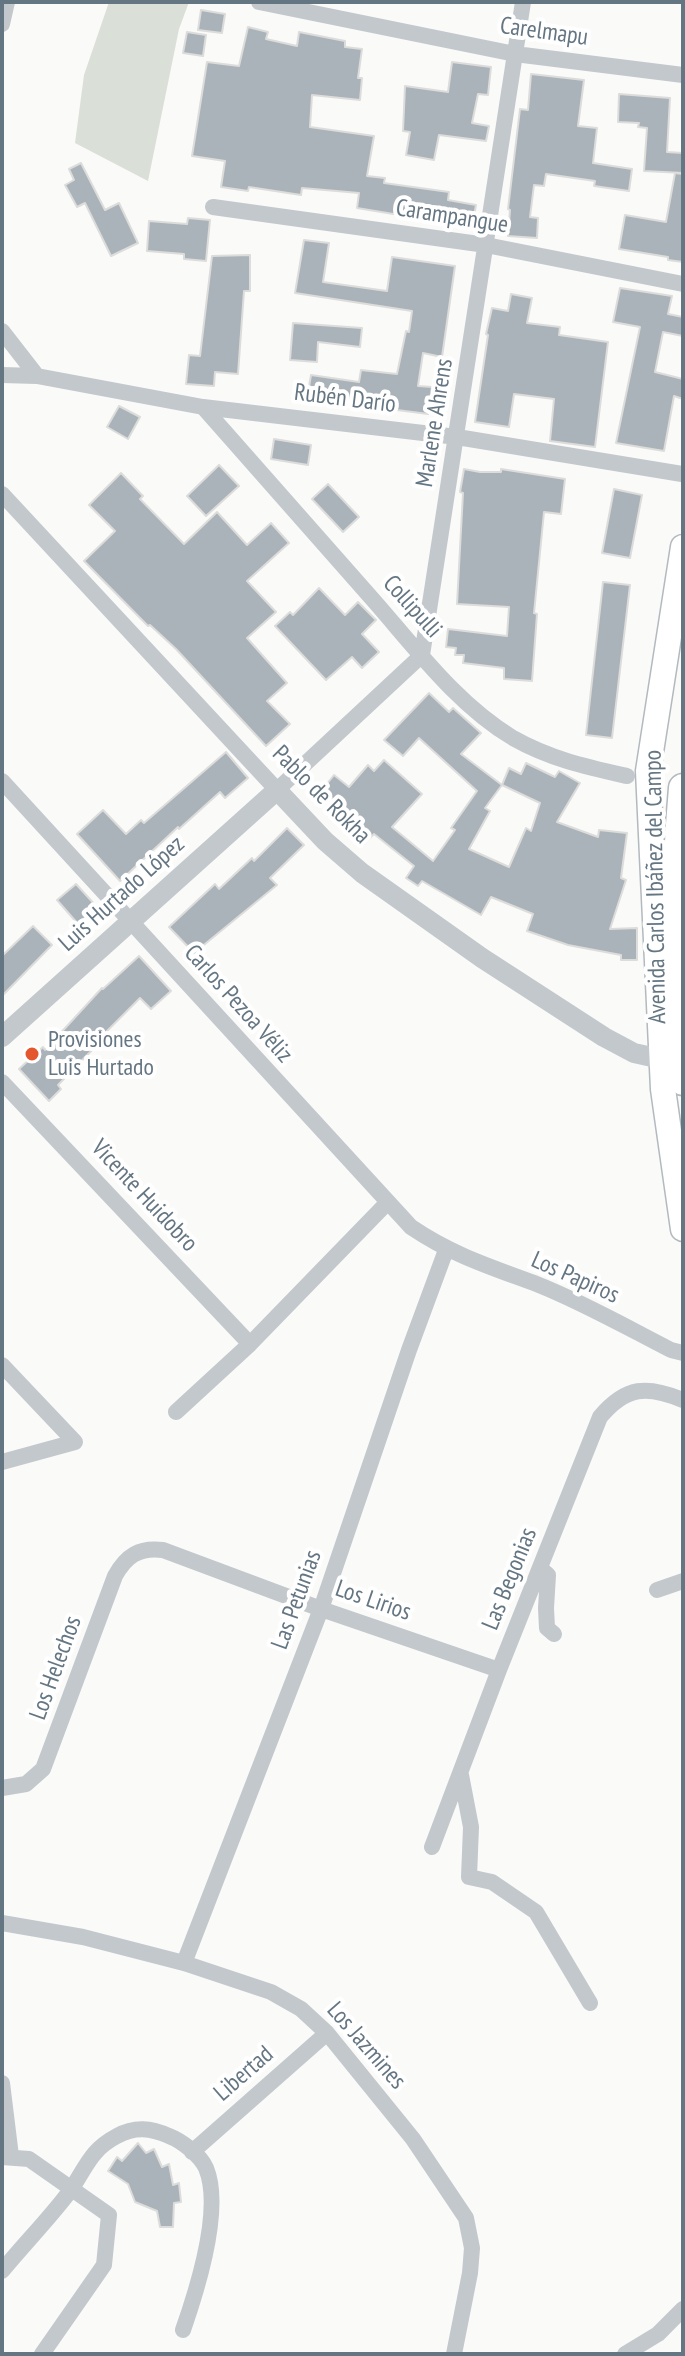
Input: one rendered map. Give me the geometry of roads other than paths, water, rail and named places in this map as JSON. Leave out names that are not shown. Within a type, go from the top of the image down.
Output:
[{"type":"highway","points":[[683,788],[676,933],[683,1081]]},
{"type":"main road","name":"Avenida Carlos Ibáñez del Campo","points":[[683,547],[648,771],[663,1089],[683,1229]]},
{"type":"street","points":[[2,24],[7,2]]},
{"type":"street","name":"Carelmapu","points":[[259,2],[515,54],[683,75]]},
{"type":"street","name":"Marlene Ahrens","points":[[422,655],[523,2]]},
{"type":"street","name":"Carampangue","points":[[213,207],[486,245],[683,284]]},
{"type":"street","points":[[2,331],[37,376]]},
{"type":"street","name":"Rubén Darío","points":[[2,375],[37,376],[203,407],[457,437],[682,474]]},
{"type":"street","name":"Collipulli","points":[[203,407],[470,706],[511,737],[561,761],[627,776]]},
{"type":"street","name":"Pablo de Rokha","points":[[2,494],[325,841],[362,873],[482,958],[604,1037],[634,1053],[661,1059]]},
{"type":"street","points":[[277,790],[422,655]]},
{"type":"street","name":"Carlos Pezoa Véliz","points":[[2,781],[387,1203],[411,1227],[446,1250]]},
{"type":"street","name":"Luis Hurtado López","points":[[2,1037],[277,790]]},
{"type":"street","name":"Vicente Huidobro","points":[[2,1082],[250,1344]]},
{"type":"street","points":[[176,1412],[250,1344],[387,1203]]},
{"type":"street","name":"Los Papiros","points":[[446,1250],[541,1286],[671,1350],[683,1353]]},
{"type":"street","name":"Las Petunias","points":[[184,1963],[321,1609],[446,1250]]},
{"type":"street","points":[[2,1365],[75,1442],[2,1462]]},
{"type":"street","name":"Las Begonias","points":[[432,1847],[600,1417],[611,1404],[643,1389],[660,1390],[683,1400]]},
{"type":"street","name":"Los Lirios","points":[[140,1550],[163,1550],[321,1609],[499,1670]]},
{"type":"street","name":"Los Helechos","points":[[4,1788],[26,1784],[43,1769],[115,1576],[123,1562],[140,1550]]},
{"type":"street","points":[[540,1568],[548,1575],[547,1628],[554,1634]]},
{"type":"street","points":[[657,1590],[683,1581]]},
{"type":"street","points":[[461,1772],[471,1827],[469,1877],[492,1882],[536,1912],[590,2003]]},
{"type":"street","name":"Los Jazmines","points":[[2,1923],[83,1937],[184,1963],[271,1992],[301,2009],[327,2033],[413,2139],[466,2218],[472,2248],[470,2273],[454,2354]]},
{"type":"street","name":"Libertad","points":[[192,2152],[327,2033]]},
{"type":"street","points":[[2,2083],[6,2156],[29,2159],[109,2215],[104,2265],[42,2354]]},
{"type":"street","points":[[2,2271],[70,2190],[99,2147],[117,2135],[137,2128],[152,2129],[173,2137],[205,2166],[212,2208],[196,2294],[183,2330]]},
{"type":"street","points":[[625,2354],[658,2334],[683,2309]]},
{"type":"place","name":"Provisiones Luis Hurtado","points":[[32,1054]]}]
